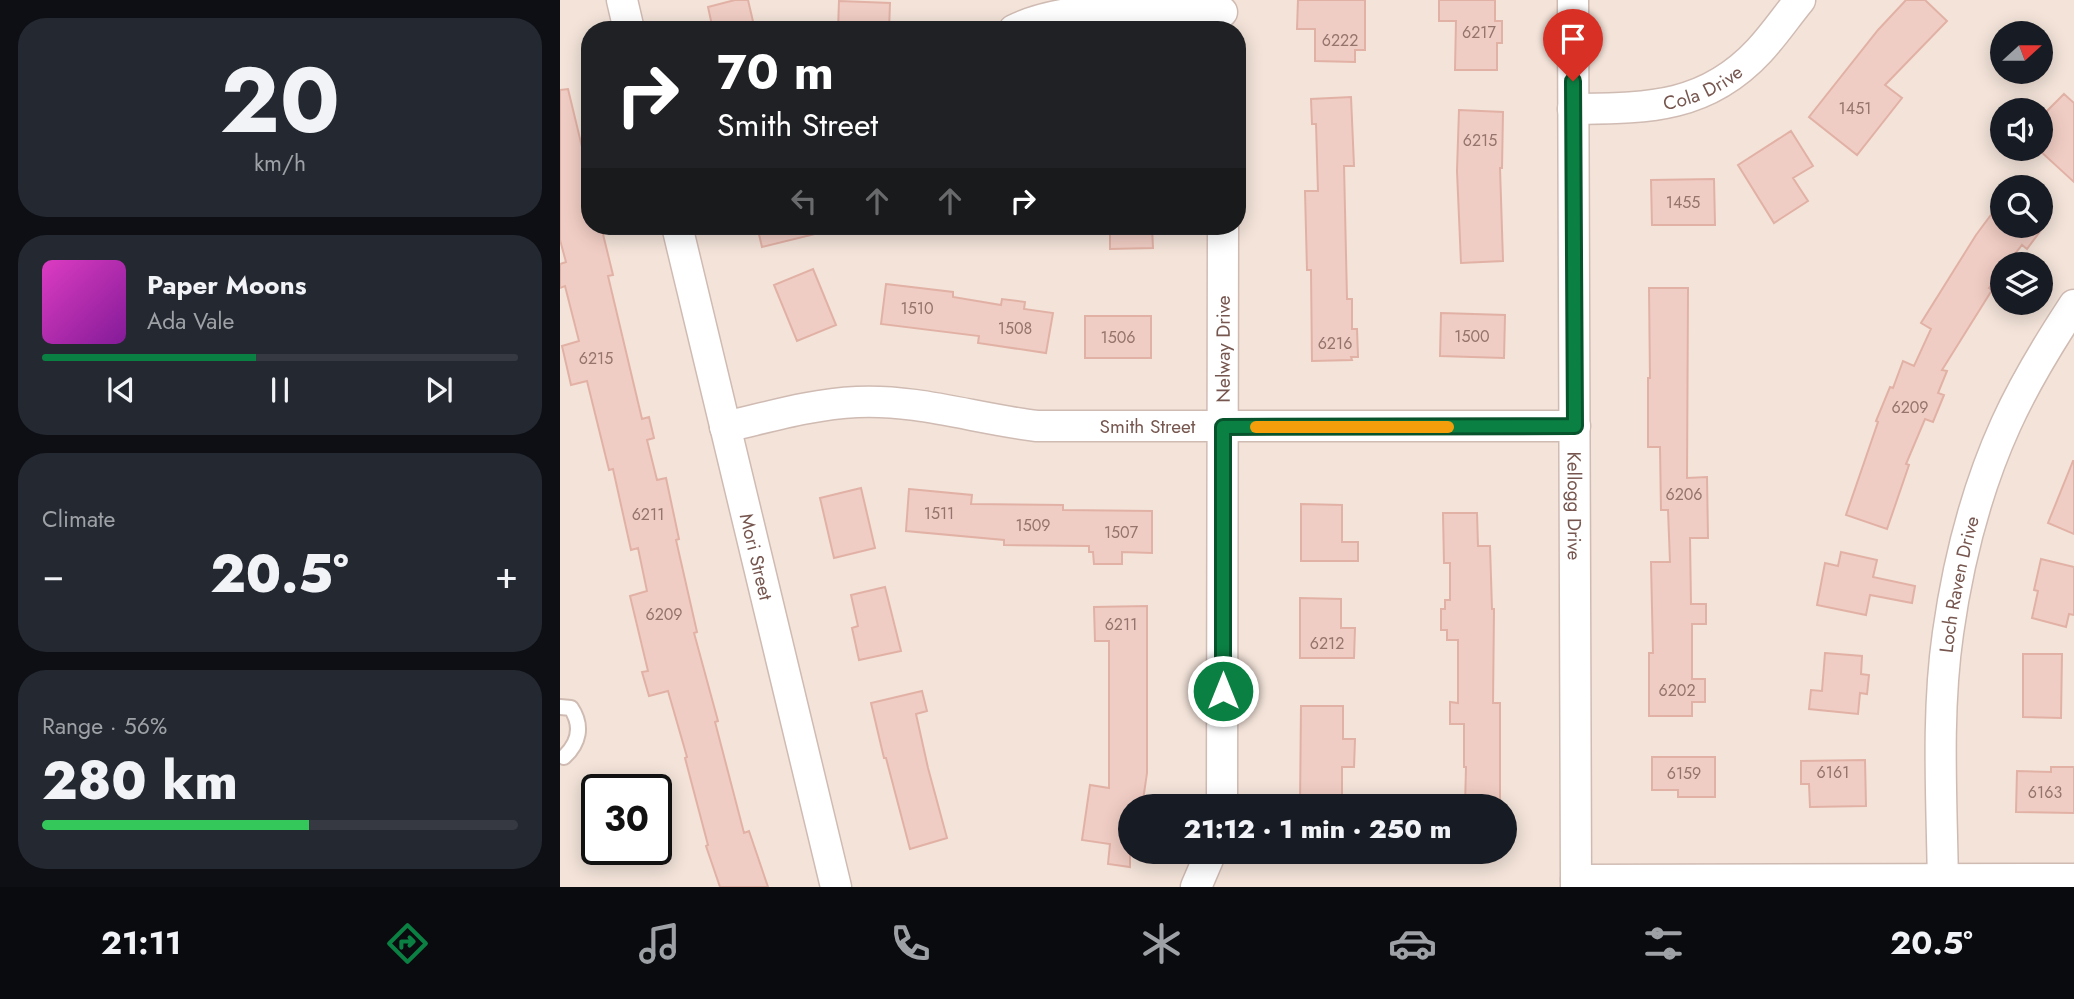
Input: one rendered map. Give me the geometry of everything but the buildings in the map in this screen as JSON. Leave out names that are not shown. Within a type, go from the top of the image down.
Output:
[{"type":"street","points":[[622,0],[627,21]]},
{"type":"street","name":"Kellogg Drive","points":[[1573,0],[1576,884]]},
{"type":"street","name":"Cola Drive","points":[[1573,108],[1642,108],[1670,104],[1703,92],[1730,76],[1758,52],[1800,0]]},
{"type":"street","points":[[1040,21],[1058,15],[1088,11],[1222,14]]},
{"type":"street","name":"Mori Street","points":[[679,235],[836,887]]},
{"type":"street","name":"Nelway Drive","points":[[1222,794],[1223,235]]},
{"type":"street","name":"Loch Raven Drive","points":[[1943,883],[1942,721],[1948,635],[1959,569],[1979,493],[2006,425],[2039,360],[2074,304]]},
{"type":"street","name":"Smith Street","points":[[725,427],[807,408],[858,402],[911,405],[998,422],[1037,426],[1575,426]]},
{"type":"street","points":[[1196,887],[1207,864]]},
{"type":"street","points":[[1576,884],[1943,883],[2074,879]]},
{"type":"lane","points":[[560,707],[571,708],[578,718],[579,729],[574,748],[564,757]]},
{"type":"shaded area","points":[[560,0],[2074,0],[2074,887],[560,887]]},
{"type":"slow traffic","points":[[1256,427],[1448,427]]},
{"type":"route","points":[[1223,691],[1223,427],[1575,426],[1573,81]]}]
